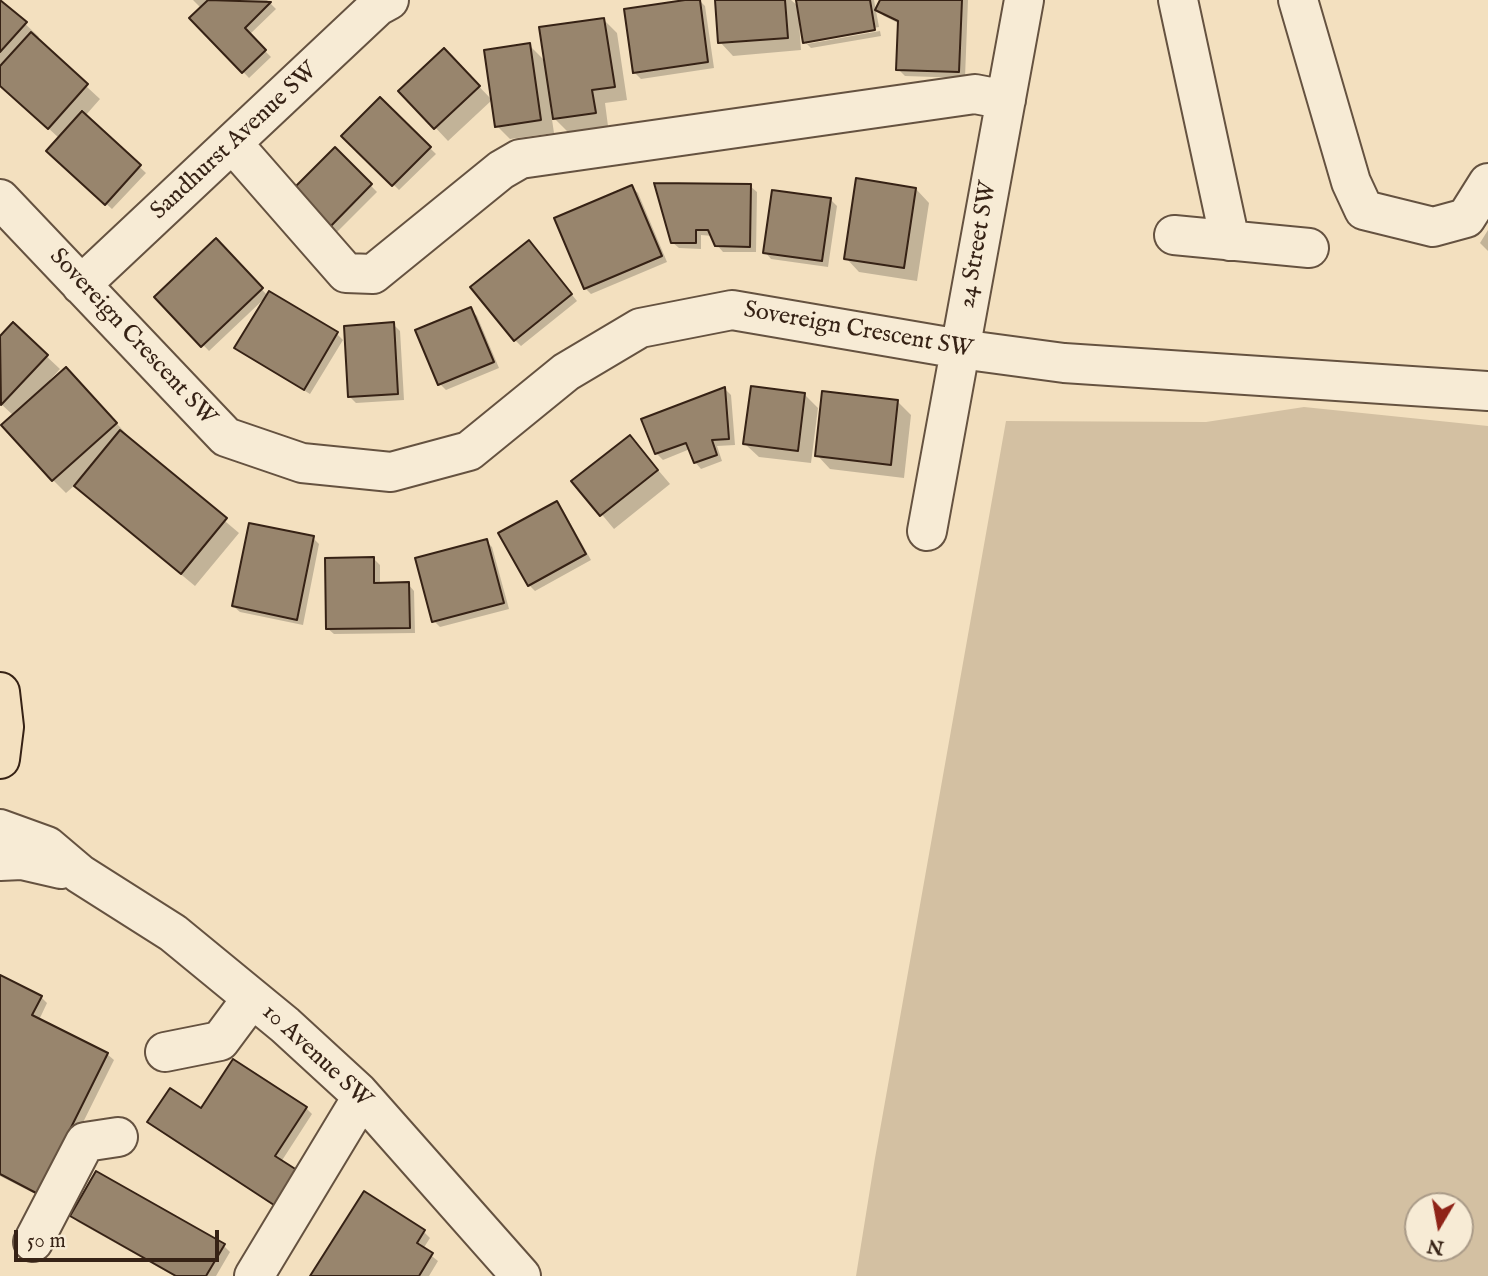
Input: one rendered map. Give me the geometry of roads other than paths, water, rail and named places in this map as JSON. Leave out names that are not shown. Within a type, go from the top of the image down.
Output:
[{"type":"highway","points":[[0,692],[4,727],[0,759]]},
{"type":"street","name":"24 Street SW","points":[[928,531],[1024,0]]},
{"type":"street","points":[[1178,0],[1230,241]]},
{"type":"street","points":[[1298,0],[1351,181],[1364,210],[1433,227],[1466,218],[1488,183]]},
{"type":"street","name":"Sandhurst Avenue SW","points":[[81,285],[233,145],[380,2]]},
{"type":"street","points":[[233,145],[346,273],[373,274],[501,170],[520,159],[975,94],[1006,100]]},
{"type":"street","name":"Sovereign Crescent SW","points":[[0,199],[226,437],[302,463],[391,472],[469,451],[566,372],[640,328],[732,310],[960,349],[1064,363],[1488,391]]},
{"type":"street","points":[[1174,235],[1309,248]]},
{"type":"street","name":"10 Avenue SW","points":[[0,829],[47,846],[80,874],[173,933],[252,998],[362,1097],[421,1160],[521,1276]]},
{"type":"street","name":"10 Avenue SW","points":[[0,861],[22,860],[80,874]]},
{"type":"street","points":[[165,1052],[220,1041],[252,998]]},
{"type":"street","points":[[254,1276],[362,1097]]},
{"type":"street","points":[[33,1242],[85,1142],[118,1137]]}]
